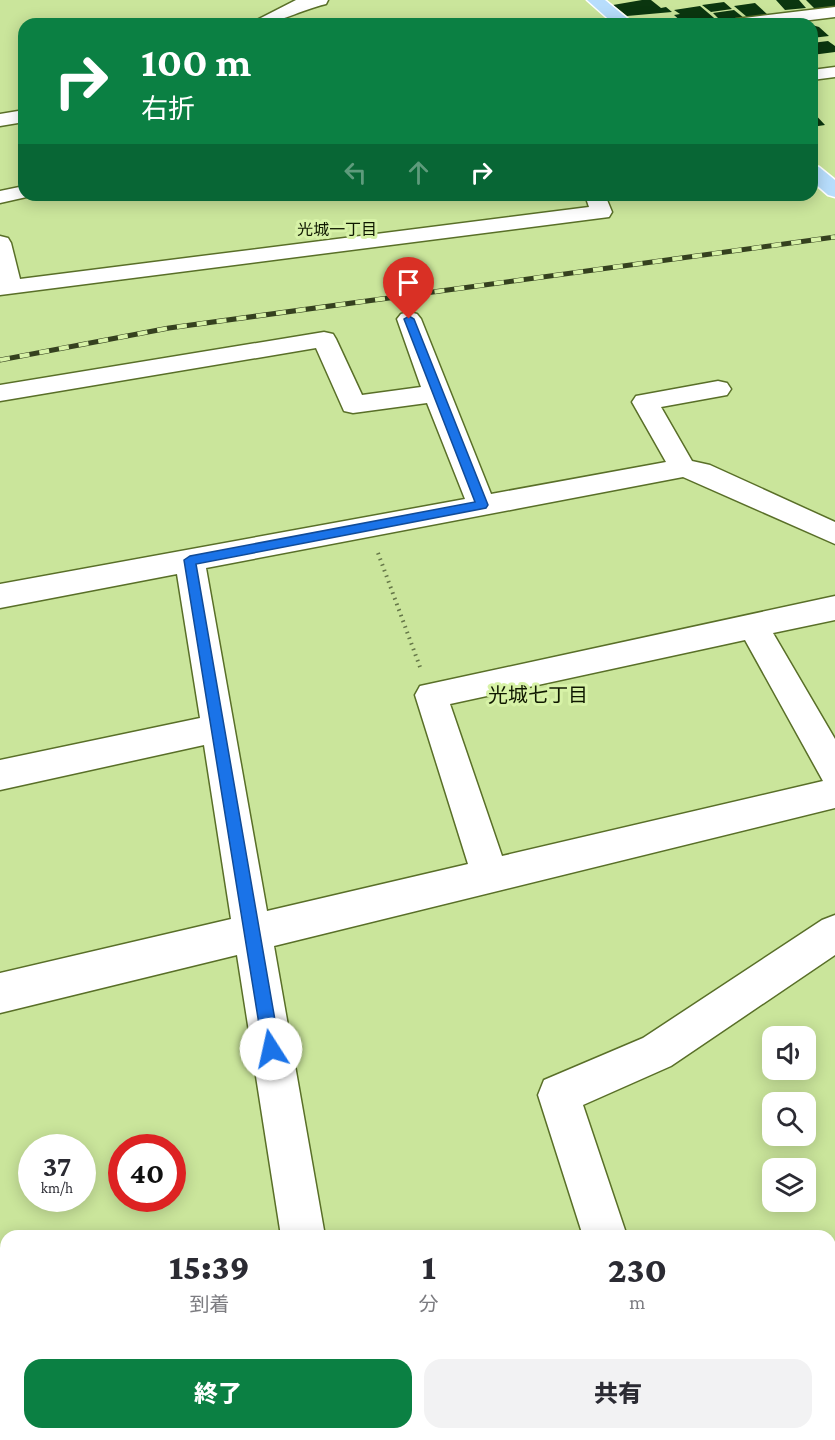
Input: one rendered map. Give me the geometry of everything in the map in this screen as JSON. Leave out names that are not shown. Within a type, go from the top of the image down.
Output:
[{"type":"main road","points":[[595,0],[618,18]]},
{"type":"main road","points":[[818,161],[832,160]]},
{"type":"main road","points":[[818,176],[835,192]]},
{"type":"street","points":[[271,18],[303,3],[320,0]]},
{"type":"street","points":[[786,18],[835,12]]},
{"type":"street","points":[[818,74],[835,72]]},
{"type":"street","points":[[0,120],[18,117]]},
{"type":"street","points":[[0,197],[18,193]]},
{"type":"street","points":[[0,243],[5,287],[601,212],[596,201]]},
{"type":"street","points":[[409,319],[436,393],[482,505]]},
{"type":"street","points":[[0,393],[324,339],[353,405],[436,393]]},
{"type":"street","points":[[683,468],[645,402],[718,389]]},
{"type":"street","points":[[0,596],[683,468],[700,472],[835,534]]},
{"type":"street","points":[[190,560],[302,1230]]},
{"type":"street","points":[[491,877],[431,695],[835,608]]},
{"type":"street","points":[[753,626],[835,770]]},
{"type":"street","points":[[0,775],[217,728]]},
{"type":"street","points":[[0,993],[835,793]]},
{"type":"street","points":[[603,1230],[559,1095],[657,1052],[835,933]]},
{"type":"path","points":[[375,543],[431,695]]},
{"type":"building","points":[[651,0],[661,8],[666,7],[672,12],[627,16],[613,5]]},
{"type":"building","points":[[776,0],[799,0],[806,8],[785,10]]},
{"type":"building","points":[[806,0],[835,0],[835,8],[816,10]]},
{"type":"building","points":[[724,2],[732,9],[711,12],[702,5]]},
{"type":"building","points":[[755,3],[768,15],[747,17],[734,6]]},
{"type":"building","points":[[700,6],[714,18],[677,18],[674,15],[680,14],[674,10]]},
{"type":"building","points":[[734,10],[744,18],[718,18],[713,13]]},
{"type":"building","points":[[818,27],[819,27],[829,36],[818,37]]},
{"type":"building","points":[[828,41],[835,46],[835,52],[818,54],[818,42]]},
{"type":"building","points":[[818,117],[825,125],[818,126]]},
{"type":"railway","points":[[0,360],[169,328],[835,237]]},
{"type":"district","name":"光城一丁目","points":[[337,229]]},
{"type":"district","name":"光城七丁目","points":[[538,695]]},
{"type":"route","points":[[271,1049],[190,560],[482,505],[436,393],[409,319]]}]
